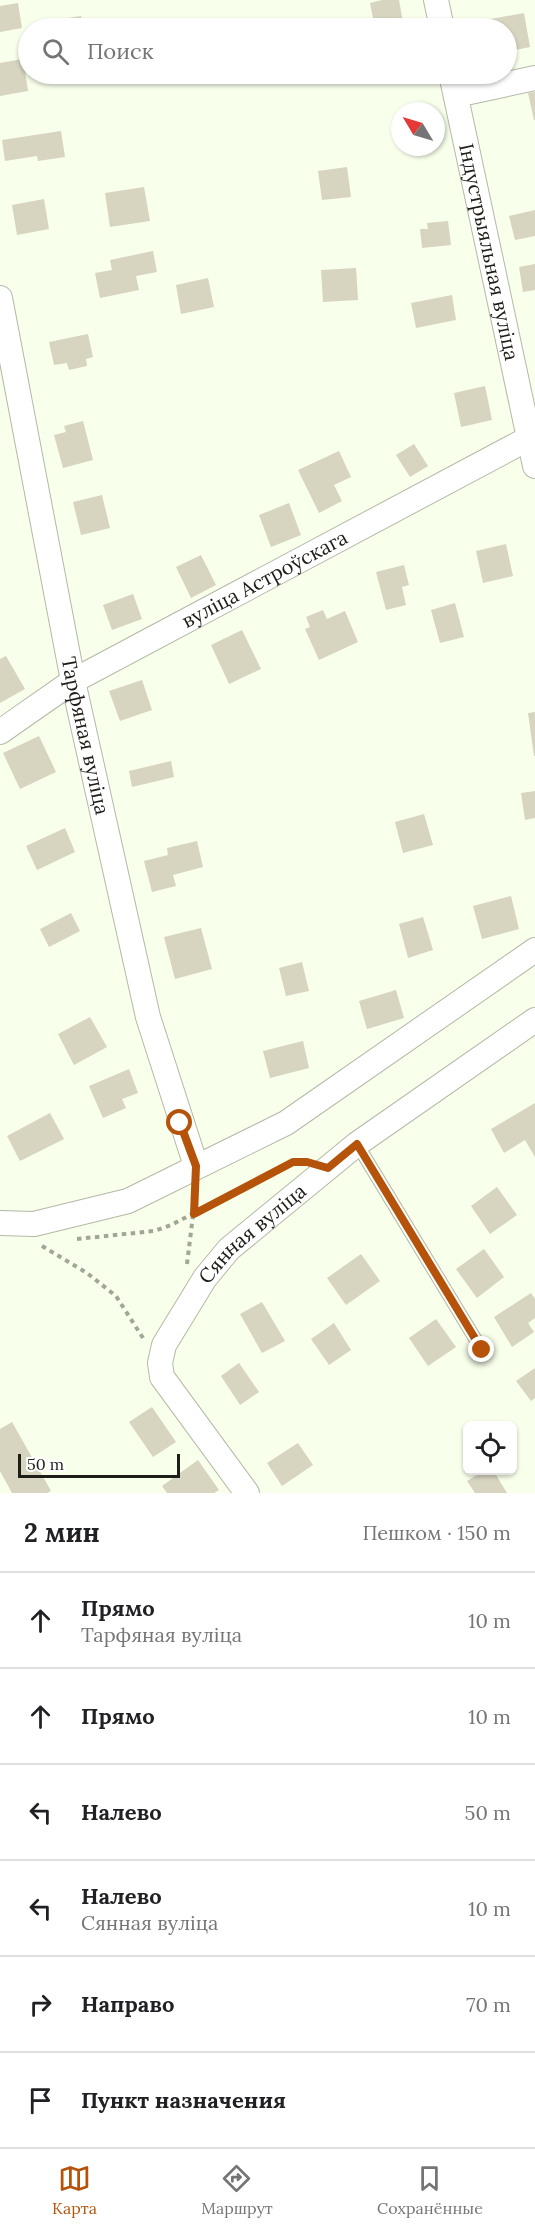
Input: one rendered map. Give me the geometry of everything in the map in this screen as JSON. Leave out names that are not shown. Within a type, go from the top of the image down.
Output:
[{"type":"street","points":[[436,0],[440,18]]},
{"type":"street","points":[[517,79],[535,78]]},
{"type":"street","name":"Індустрыяльная вуліца","points":[[453,84],[532,437],[535,466]]},
{"type":"street","name":"Тарфяная вуліца","points":[[0,298],[73,681],[148,1017],[196,1166]]},
{"type":"street","name":"вуліца Астроўскага","points":[[0,732],[73,681],[532,437]]},
{"type":"street","points":[[0,1222],[34,1224],[128,1201],[286,1124],[535,950]]},
{"type":"street","name":"Сянная вуліца","points":[[160,1363],[164,1346],[206,1278],[230,1249],[357,1144],[535,1020]]},
{"type":"street","points":[[160,1363],[162,1377],[247,1493]]},
{"type":"lane","points":[[357,1144],[482,1350]]},
{"type":"path","points":[[70,1239],[154,1231],[194,1214],[293,1162],[307,1162],[328,1168]]},
{"type":"path","points":[[186,1272],[194,1214],[196,1166]]},
{"type":"path","points":[[47,1242],[35,1243],[78,1267],[116,1296],[160,1363]]},
{"type":"building","points":[[399,0],[402,18],[373,18],[370,3]]},
{"type":"building","points":[[18,3],[20,18],[18,18],[18,29],[0,32],[0,6]]},
{"type":"building","points":[[524,13],[530,47],[517,50],[517,18],[496,18]]},
{"type":"building","points":[[18,60],[18,84],[27,84],[28,91],[0,96],[0,63]]},
{"type":"building","points":[[535,92],[535,120],[534,120],[528,93]]},
{"type":"building","points":[[61,131],[65,157],[38,161],[37,156],[5,161],[2,140]]},
{"type":"building","points":[[347,167],[351,197],[322,200],[318,171]]},
{"type":"building","points":[[144,187],[150,221],[110,227],[105,193]]},
{"type":"building","points":[[44,199],[49,229],[17,235],[12,205]]},
{"type":"building","points":[[535,210],[535,236],[515,240],[509,216]]},
{"type":"building","points":[[448,221],[451,245],[422,248],[420,229],[428,229],[427,223]]},
{"type":"building","points":[[153,251],[157,272],[136,276],[139,290],[100,298],[95,273],[112,270],[110,260]]},
{"type":"building","points":[[535,264],[535,290],[523,292],[519,267]]},
{"type":"building","points":[[356,268],[358,300],[323,302],[321,270]]},
{"type":"building","points":[[208,278],[214,307],[181,314],[176,285]]},
{"type":"building","points":[[452,295],[456,320],[416,328],[411,303]]},
{"type":"building","points":[[88,334],[93,357],[86,359],[87,366],[69,370],[67,363],[54,365],[49,342]]},
{"type":"building","points":[[485,386],[492,420],[461,427],[454,393]]},
{"type":"building","points":[[83,421],[93,460],[63,468],[54,435],[66,432],[64,426]]},
{"type":"building","points":[[414,444],[428,466],[410,477],[396,455]]},
{"type":"building","points":[[339,451],[351,477],[334,485],[342,501],[319,513],[298,470]]},
{"type":"building","points":[[102,495],[110,528],[81,535],[73,502]]},
{"type":"building","points":[[289,503],[301,535],[271,547],[259,515]]},
{"type":"building","points":[[506,544],[513,576],[483,583],[476,551]]},
{"type":"building","points":[[201,555],[216,585],[191,598],[176,567]]},
{"type":"building","points":[[404,565],[409,585],[402,587],[406,605],[386,610],[376,572]]},
{"type":"building","points":[[133,594],[142,619],[112,630],[103,605]]},
{"type":"building","points":[[455,603],[464,637],[440,643],[431,610]]},
{"type":"building","points":[[323,610],[327,619],[345,611],[358,642],[319,660],[305,629],[310,627],[306,617]]},
{"type":"building","points":[[242,630],[261,669],[229,684],[211,645]]},
{"type":"building","points":[[6,656],[25,689],[0,703],[0,659]]},
{"type":"building","points":[[142,680],[152,710],[120,721],[109,691]]},
{"type":"building","points":[[535,712],[535,756],[534,756],[528,713]]},
{"type":"building","points":[[39,736],[56,772],[20,789],[3,753]]},
{"type":"building","points":[[171,761],[174,777],[132,787],[129,771]]},
{"type":"building","points":[[535,791],[535,818],[525,820],[521,793]]},
{"type":"building","points":[[424,814],[433,845],[403,853],[395,822]]},
{"type":"building","points":[[65,828],[75,852],[37,870],[26,846]]},
{"type":"building","points":[[197,841],[203,867],[173,875],[176,886],[152,892],[144,861],[168,855],[167,848]]},
{"type":"building","points":[[511,896],[519,929],[482,939],[473,906]]},
{"type":"building","points":[[71,913],[80,931],[49,947],[40,929]]},
{"type":"building","points":[[423,917],[433,950],[408,958],[399,924]]},
{"type":"building","points":[[201,928],[212,969],[175,979],[164,937]]},
{"type":"building","points":[[302,962],[309,991],[286,996],[279,968]]},
{"type":"building","points":[[396,990],[404,1018],[367,1029],[359,1001]]},
{"type":"building","points":[[90,1017],[107,1047],[74,1065],[58,1034]]},
{"type":"building","points":[[303,1041],[309,1068],[270,1078],[263,1051]]},
{"type":"building","points":[[129,1069],[138,1093],[122,1099],[126,1108],[103,1118],[89,1086]]},
{"type":"building","points":[[535,1103],[535,1157],[525,1140],[504,1153],[491,1129]]},
{"type":"building","points":[[50,1113],[64,1139],[20,1161],[7,1136]]},
{"type":"building","points":[[497,1187],[517,1215],[490,1234],[471,1206]]},
{"type":"building","points":[[484,1249],[504,1277],[477,1298],[456,1269]]},
{"type":"building","points":[[361,1254],[380,1281],[346,1305],[327,1278]]},
{"type":"building","points":[[531,1293],[535,1299],[535,1318],[528,1323],[534,1332],[512,1347],[494,1317]]},
{"type":"building","points":[[262,1302],[285,1341],[262,1353],[240,1314]]},
{"type":"building","points":[[436,1319],[456,1347],[428,1366],[409,1338]]},
{"type":"building","points":[[334,1323],[351,1350],[329,1365],[311,1339]]},
{"type":"building","points":[[239,1363],[259,1392],[240,1405],[221,1376]]},
{"type":"building","points":[[535,1368],[535,1398],[531,1401],[516,1381]]},
{"type":"building","points":[[152,1407],[176,1442],[153,1457],[129,1422]]},
{"type":"building","points":[[12,1422],[51,1491],[12,1493],[0,1471],[0,1429]]},
{"type":"building","points":[[298,1443],[313,1465],[282,1486],[267,1463]]},
{"type":"building","points":[[198,1460],[219,1490],[214,1493],[167,1493],[162,1486]]},
{"type":"building","points":[[477,1475],[496,1475],[507,1493],[475,1493],[467,1481]]},
{"type":"route","points":[[180,1123],[196,1166],[194,1214],[293,1162],[307,1162],[328,1168],[357,1144],[482,1350]]}]
